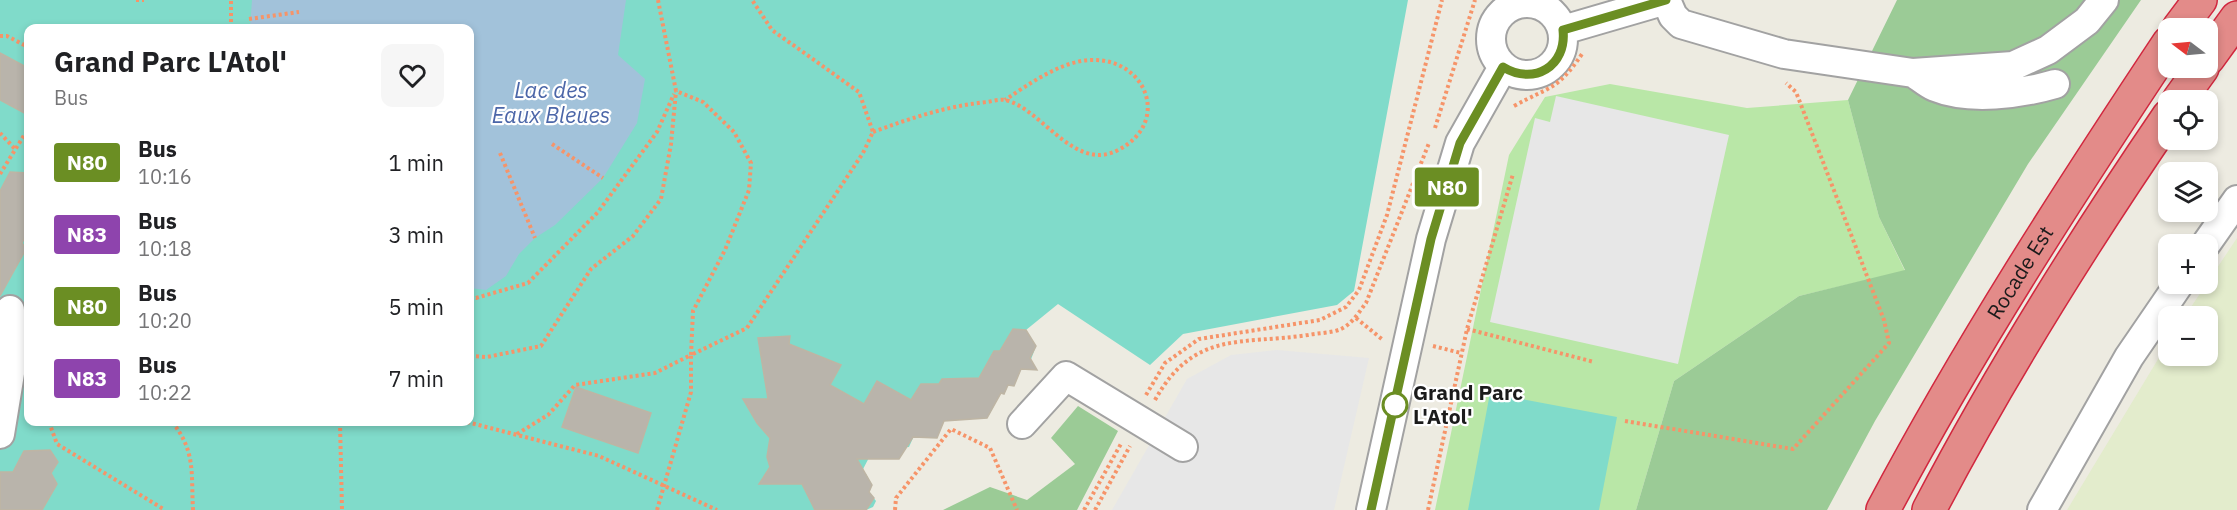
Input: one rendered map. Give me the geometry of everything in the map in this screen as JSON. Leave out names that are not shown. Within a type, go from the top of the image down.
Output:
[{"type":"highway","points":[[2186,18],[2200,0]]},
{"type":"highway","points":[[2218,44],[2237,18]]},
{"type":"highway","name":"Rocade Est","points":[[1883,510],[1940,405],[2041,237],[2158,60]]},
{"type":"highway","name":"Rocade Est","points":[[1929,510],[2078,254],[2158,133]]},
{"type":"street","points":[[1563,30],[1666,0],[1673,16],[1681,24],[1784,54],[1913,73],[2013,66],[2048,50],[2087,21],[2104,0]]},
{"type":"street","points":[[1508,3],[1542,5],[1559,20],[1563,30],[1561,53],[1547,70],[1524,76],[1503,67],[1496,58],[1491,35],[1494,23],[1508,3]]},
{"type":"street","points":[[1371,510],[1434,229],[1460,143],[1503,67]]},
{"type":"street","points":[[1913,73],[1935,87],[1958,92],[2011,94],[2055,84]]},
{"type":"street","points":[[2213,234],[2237,200]]},
{"type":"street","points":[[2042,510],[2129,357],[2173,294]]},
{"type":"street","points":[[0,434],[11,367],[10,310]]},
{"type":"street","points":[[1022,424],[1066,376],[1182,447]]},
{"type":"path","points":[[136,0],[144,0]]},
{"type":"path","points":[[231,0],[231,24]]},
{"type":"path","points":[[474,356],[487,357],[541,345],[591,269],[633,236],[661,199],[671,144],[676,91],[658,0]]},
{"type":"path","points":[[518,434],[548,415],[575,384],[655,373],[747,328],[863,153],[873,132],[859,92],[772,30],[752,0]]},
{"type":"path","points":[[1095,510],[1165,363],[1199,339],[1320,320],[1346,307],[1359,290],[1388,215],[1442,0]]},
{"type":"path","points":[[1084,510],[1138,421],[1162,388],[1179,367],[1200,351],[1226,343],[1340,330],[1356,318],[1366,303],[1443,105],[1475,0]]},
{"type":"path","points":[[249,19],[299,12]]},
{"type":"path","points":[[0,36],[7,36],[24,45]]},
{"type":"path","points":[[1508,111],[1515,105],[1549,91],[1566,77],[1583,51]]},
{"type":"path","points":[[873,132],[924,114],[967,104],[1005,100],[1030,84],[1071,64],[1090,60],[1111,61],[1130,71],[1141,82],[1149,98],[1147,119],[1136,137],[1119,150],[1105,153],[1079,151],[1029,112],[1005,100]]},
{"type":"path","points":[[1625,421],[1793,449],[1889,343],[1884,320],[1796,92],[1785,82]]},
{"type":"path","points":[[474,298],[528,283],[598,212],[657,132],[676,91]]},
{"type":"path","points":[[657,510],[662,486],[691,392],[693,311],[724,250],[745,200],[751,163],[734,132],[703,102],[676,91]]},
{"type":"path","points":[[0,133],[15,150]]},
{"type":"path","points":[[0,174],[24,135]]},
{"type":"path","points":[[552,144],[603,178]]},
{"type":"path","points":[[500,153],[535,238]]},
{"type":"path","points":[[1428,510],[1467,329],[1513,174]]},
{"type":"path","points":[[1467,329],[1594,362]]},
{"type":"path","points":[[1426,345],[1461,353]]},
{"type":"path","points":[[474,424],[599,456],[717,510]]},
{"type":"path","points":[[51,426],[57,444],[165,510]]},
{"type":"path","points":[[175,426],[186,439],[193,510]]},
{"type":"path","points":[[340,426],[342,510]]},
{"type":"path","points":[[895,510],[896,498],[951,429],[990,448],[1017,510]]},
{"type":"green space","points":[[1897,0],[2141,0],[2028,164],[1875,421],[1827,510],[1636,510],[1674,381],[1799,296],[1905,270],[1879,217],[1848,100]]},
{"type":"green space","points":[[1610,84],[1747,108],[1848,100],[1879,217],[1905,271],[1799,296],[1674,381],[1636,510],[1435,510],[1509,155],[1545,97]]},
{"type":"green space","points":[[2237,238],[2237,510],[2067,510],[2158,359],[2158,366],[2218,366],[2218,306],[2192,306],[2200,294],[2218,294],[2218,266]]},
{"type":"green space","points":[[1078,406],[1118,431],[1077,510],[943,510],[990,487],[1027,500],[1075,464],[1051,438]]},
{"type":"shaded area","points":[[0,0],[1408,0],[1354,291],[1337,305],[1183,334],[1150,365],[1058,304],[1026,330],[1036,346],[1027,370],[1017,370],[1014,386],[1008,385],[1004,394],[994,393],[990,400],[994,406],[987,418],[956,419],[953,414],[949,421],[942,421],[937,438],[913,438],[909,447],[873,450],[861,473],[866,474],[872,485],[869,492],[876,501],[873,507],[866,510],[0,510]]},
{"type":"shaded area","points":[[1556,96],[1729,135],[1678,364],[1490,322],[1535,118],[1550,122]]},
{"type":"shaded area","points":[[1277,350],[1369,358],[1334,510],[1112,510],[1187,379],[1231,355]]},
{"type":"shaded area","points":[[1490,393],[1617,417],[1599,510],[1468,510]]},
{"type":"water","name":"Lac des Eaux Bleues","points":[[252,0],[626,0],[618,55],[645,79],[637,123],[603,178],[555,225],[535,238],[519,254],[506,276],[486,290],[474,288],[474,24],[250,24]]},
{"type":"building","points":[[0,53],[24,66],[24,113],[0,100]]},
{"type":"building","points":[[10,172],[24,173],[24,239],[22,243],[24,253],[0,296],[0,191]]},
{"type":"building","points":[[1013,329],[1026,330],[1036,346],[1030,358],[1037,370],[1021,369],[1014,386],[1008,385],[1004,394],[1001,393],[987,418],[944,421],[937,438],[913,437],[899,459],[857,459],[872,485],[869,492],[874,498],[866,510],[815,510],[802,484],[759,484],[770,467],[767,457],[770,438],[757,423],[743,399],[768,399],[758,338],[790,336],[789,344],[841,365],[830,385],[864,404],[877,381],[911,400],[921,384],[939,384],[942,379],[979,378],[994,351],[1000,351]]},
{"type":"building","points":[[576,387],[651,413],[638,453],[562,427]]},
{"type":"building","points":[[50,450],[58,462],[51,473],[57,484],[42,510],[0,510],[0,472],[13,472],[24,451]]},
{"type":"bus line","name":"N80","points":[[1371,510],[1431,239],[1460,143],[1503,67],[1524,76],[1536,75],[1555,63],[1561,53],[1564,42],[1563,30],[1666,0]]},
{"type":"place","name":"Grand Parc L'Atol'","points":[[1395,405]]}]
